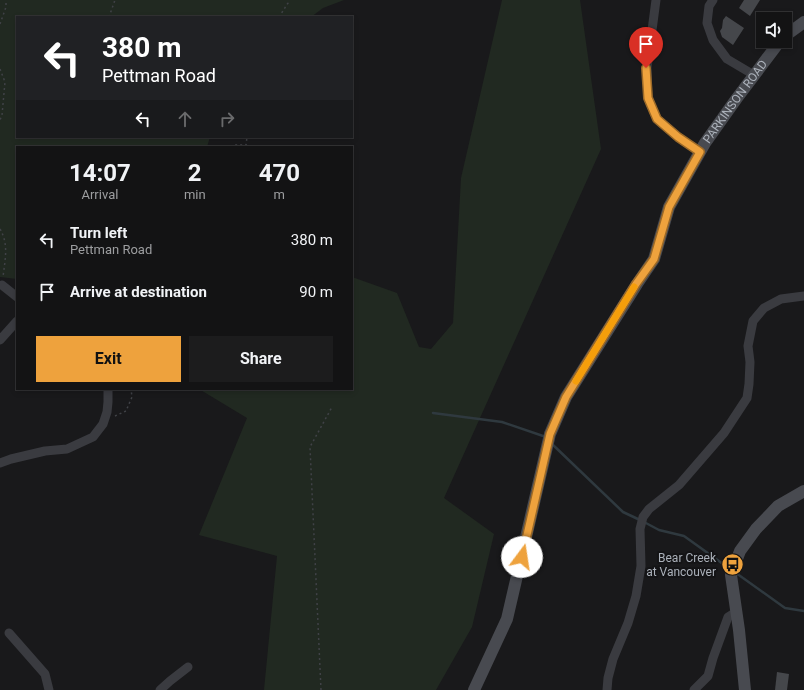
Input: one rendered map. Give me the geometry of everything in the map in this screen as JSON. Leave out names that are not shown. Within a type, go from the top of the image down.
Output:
[{"type":"street","points":[[656,0],[646,68],[648,98],[657,119],[678,137],[700,152]]},
{"type":"street","points":[[713,0],[710,6],[707,23],[713,40],[726,59],[754,75]]},
{"type":"street","points":[[792,31],[804,22]]},
{"type":"street","name":"PARKINSON ROAD","points":[[474,690],[507,618],[550,434],[566,397],[636,284],[654,259],[669,207],[705,143],[775,48]]},
{"type":"street","points":[[2,285],[16,296]]},
{"type":"street","points":[[607,690],[608,678],[613,659],[628,623],[636,596],[641,566],[640,529],[643,517],[649,509],[679,485],[724,433],[747,398],[750,362],[748,346],[753,321],[764,308],[781,299],[804,296]]},
{"type":"street","points":[[0,340],[16,322]]},
{"type":"street","points":[[0,463],[46,451],[67,449],[93,437],[103,424],[107,412],[108,390]]},
{"type":"street","points":[[745,690],[739,630],[731,575],[740,551],[756,529],[778,506],[804,491]]},
{"type":"street","points":[[694,690],[708,676],[728,617],[736,612]]},
{"type":"street","points":[[9,633],[45,674],[49,690]]},
{"type":"street","points":[[160,690],[188,667]]},
{"type":"path","points":[[0,24],[6,7],[6,0]]},
{"type":"path","points":[[109,16],[114,0]]},
{"type":"path","points":[[280,16],[288,3],[288,0]]},
{"type":"path","points":[[0,69],[5,82],[2,115],[0,120]]},
{"type":"path","points":[[232,146],[246,145],[247,138]]},
{"type":"path","points":[[0,229],[6,243],[7,251],[2,285]]},
{"type":"path","points":[[104,420],[126,411],[132,397],[131,390]]},
{"type":"path","points":[[321,690],[310,447],[332,407]]},
{"type":"shaded area","points":[[0,0],[344,0],[323,8],[312,16],[16,16],[16,138],[210,138],[207,146],[16,146],[16,279],[0,277]]},
{"type":"shaded area","points":[[502,0],[580,0],[601,149],[444,498],[494,534],[472,627],[436,690],[264,690],[277,556],[199,535],[247,418],[201,390],[353,390],[353,277],[397,293],[419,347],[431,349],[453,323],[461,178]]},
{"type":"building","points":[[744,0],[760,0],[750,16],[739,8]]},
{"type":"building","points":[[726,16],[744,28],[733,45],[722,37],[720,31],[723,20]]},
{"type":"building","points":[[777,672],[789,674],[787,690],[775,690]]},
{"type":"waterway","points":[[433,413],[502,422],[546,437]]},
{"type":"waterway","points":[[552,444],[623,512],[640,520]]},
{"type":"waterway","points":[[644,522],[659,530],[684,536],[730,569]]},
{"type":"waterway","points":[[736,573],[785,608],[804,611]]},
{"type":"slow traffic","points":[[576,381],[634,287]]},
{"type":"place","name":"Bear Creek at Vancouver","points":[[732,565]]},
{"type":"route","points":[[522,557],[550,434],[566,397],[636,284],[654,259],[669,207],[700,152],[678,137],[657,119],[648,98],[646,68]]}]
